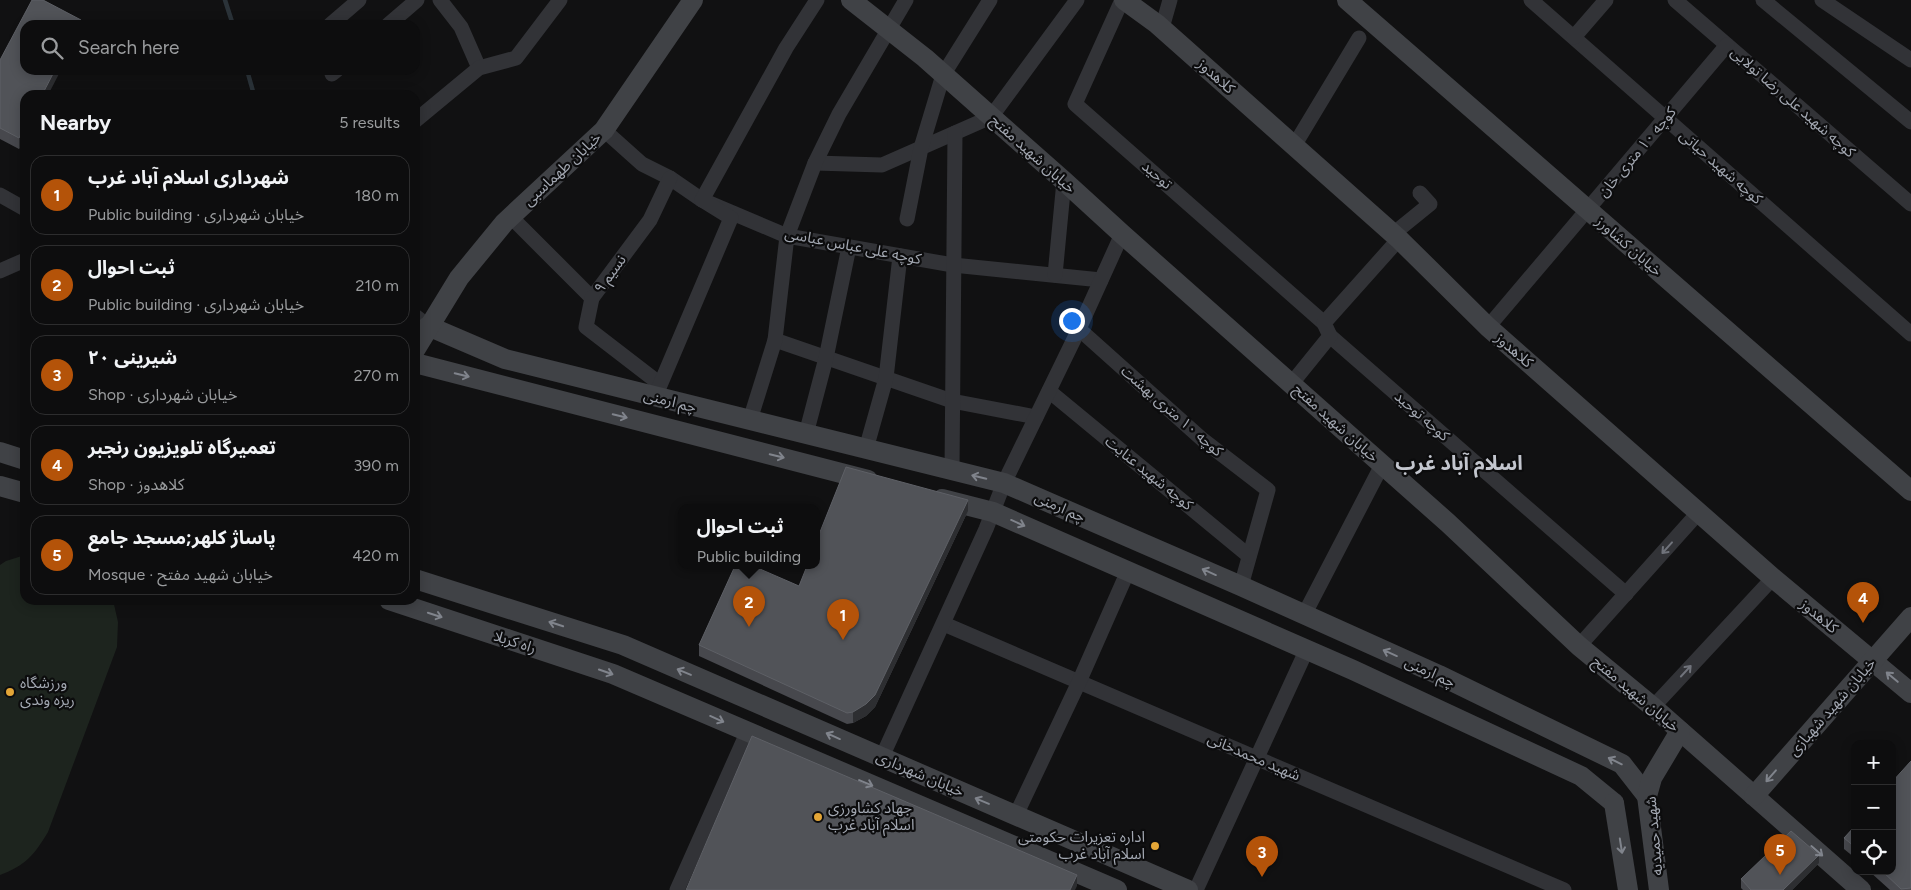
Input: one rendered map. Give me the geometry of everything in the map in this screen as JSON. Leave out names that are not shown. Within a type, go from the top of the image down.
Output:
[{"type":"street","points":[[336,20],[359,0]]},
{"type":"street","points":[[394,20],[417,0]]},
{"type":"street","points":[[420,117],[479,68],[516,58],[560,0]]},
{"type":"street","name":"خیابان طهماسبی","points":[[421,331],[459,278],[511,217],[604,130],[693,0]]},
{"type":"street","points":[[592,298],[586,327],[658,390],[731,218],[702,200],[786,48],[817,0]]},
{"type":"street","name":"خیابان شهید مفتح","points":[[851,0],[943,75],[1064,181],[1448,522],[1579,646],[1653,707],[1861,890]]},
{"type":"street","points":[[750,420],[776,340],[787,236],[815,163],[839,114],[906,0]]},
{"type":"street","points":[[908,219],[921,148],[943,75],[990,0]]},
{"type":"street","points":[[815,163],[882,165],[991,117],[1078,0]]},
{"type":"street","name":"کلاهدوز","points":[[1123,0],[1162,28],[1396,237],[1488,327],[1773,578],[1911,693]]},
{"type":"street","name":"توحید","points":[[1123,0],[1075,104],[1327,329]]},
{"type":"street","points":[[1162,28],[1170,0]]},
{"type":"street","name":"خیابان کشاورز","points":[[1348,0],[1911,491]]},
{"type":"street","name":"کوچه شهید حیاتی","points":[[1531,0],[1911,334]]},
{"type":"street","points":[[1574,37],[1606,0]]},
{"type":"street","name":"کوچه شهید علی رضا تولایی","points":[[1675,0],[1911,204]]},
{"type":"street","points":[[1763,0],[1911,122]]},
{"type":"street","points":[[1822,0],[1911,60]]},
{"type":"street","points":[[444,1],[460,27],[479,68]]},
{"type":"street","points":[[1294,146],[1359,38]]},
{"type":"street","name":"کوچه ۱۰ متری خان","points":[[1488,327],[1727,45]]},
{"type":"street","name":"کوچه علی عباس عباسی","points":[[604,130],[642,164],[670,178],[702,200],[787,236],[953,265],[1101,280]]},
{"type":"street","points":[[952,470],[954,133]]},
{"type":"street","name":"نسیم ۹","points":[[511,217],[592,298],[650,220],[670,178]]},
{"type":"street","points":[[1054,275],[1064,181]]},
{"type":"street","points":[[1292,383],[1327,329],[1396,237],[1430,204],[1420,192]]},
{"type":"street","points":[[0,195],[20,206]]},
{"type":"street","points":[[882,757],[944,624],[1004,483],[1122,234]]},
{"type":"street","points":[[806,434],[826,358],[849,247]]},
{"type":"street","points":[[866,449],[886,378],[900,256]]},
{"type":"street","points":[[0,271],[20,262]]},
{"type":"street","name":"کوچه ۱۰ متری بهشت","points":[[1078,329],[1203,440],[1268,490],[1249,556]]},
{"type":"street","name":"کوچه توحید","points":[[1327,329],[1626,594]]},
{"type":"street","name":"چم ارمنی","points":[[421,331],[505,359],[658,390],[750,420],[1004,483],[1439,675],[1622,764],[1647,796]]},
{"type":"street","points":[[776,340],[952,401],[1036,417]]},
{"type":"street","name":"چم ارمنی","points":[[420,364],[887,484]]},
{"type":"street","name":"کوچه شهید عنایت","points":[[1049,391],[1249,556]]},
{"type":"street","points":[[0,452],[20,458]]},
{"type":"street","points":[[1304,615],[1382,465]]},
{"type":"street","points":[[0,486],[20,492]]},
{"type":"street","name":"چم ارمنی","points":[[925,494],[993,512],[1307,650],[1581,776],[1614,803]]},
{"type":"street","points":[[1579,646],[1699,512]]},
{"type":"street","points":[[1241,586],[1249,556]]},
{"type":"street","points":[[1016,815],[1079,682],[1128,571]]},
{"type":"street","points":[[1653,707],[1773,578]]},
{"type":"street","name":"راه کربلا","points":[[420,581],[623,645],[652,658]]},
{"type":"street","name":"راه کربلا","points":[[404,605],[579,663],[640,686]]},
{"type":"street","name":"خیابان شهید شهبازی","points":[[1754,796],[1911,617]]},
{"type":"street","name":"شهید محمدخانی","points":[[944,624],[1564,890]]},
{"type":"street","points":[[579,663],[589,635]]},
{"type":"street","points":[[1196,890],[1307,650]]},
{"type":"street","points":[[640,686],[652,658]]},
{"type":"street","name":"خیابان شهرداری","points":[[652,658],[1188,890]]},
{"type":"street","name":"خیابان شهرداری","points":[[640,686],[1093,885],[1117,890]]},
{"type":"street","name":"شهید حمیدیه","points":[[1659,890],[1647,796],[1652,778],[1680,731]]},
{"type":"street","points":[[678,890],[747,733]]},
{"type":"street","points":[[1614,803],[1647,796]]},
{"type":"street","name":"شهید حمیدیه","points":[[1614,803],[1628,890]]},
{"type":"shaded area","points":[[20,557],[20,605],[114,605],[118,622],[117,647],[48,832],[39,847],[23,863],[0,875],[0,565]]},
{"type":"building","points":[[32,0],[43,0],[81,20],[21,20]]},
{"type":"building","points":[[20,22],[20,75],[52,75],[45,90],[20,90],[19,138],[0,128],[0,60]]},
{"type":"building","points":[[846,467],[968,500],[875,695],[866,704],[853,712],[847,713],[699,645],[734,569],[760,569],[799,586],[806,569],[820,569],[820,532]]},
{"type":"building","name":"جهاد کشاورزی اسلام آباد غرب","points":[[752,736],[1077,875],[1070,890],[686,890]]},
{"type":"building","points":[[1911,761],[1911,888],[1901,889],[1886,875],[1896,875],[1896,778]]},
{"type":"building","points":[[1851,830],[1851,844],[1844,838]]},
{"type":"building","points":[[1791,831],[1819,855],[1783,890],[1751,890],[1741,879]]},
{"type":"waterway","points":[[225,0],[231,20]]},
{"type":"waterway","points":[[248,75],[253,90]]},
{"type":"place","name":"تعمیرگاه تلویزیون رنجبر","points":[[1863,623]]},
{"type":"place","name":"ثبت احوال","points":[[749,627]]},
{"type":"place","name":"شهرداری اسلام آباد غرب","points":[[843,640]]},
{"type":"place","name":"ورزشگاه ریزه وندی","points":[[10,692]]},
{"type":"place","name":"جهاد کشاورزی اسلام آباد غرب","points":[[818,817]]},
{"type":"place","name":"اداره تعزیرات حکومتی اسلام آباد غرب","points":[[1155,846]]},
{"type":"place","name":"پاساژ کلهر;مسجد جامع","points":[[1780,875]]},
{"type":"place","name":"شیرینی ۲۰","points":[[1262,877]]},
{"type":"district","name":"اسلام آباد غرب","points":[[1459,463]]}]
